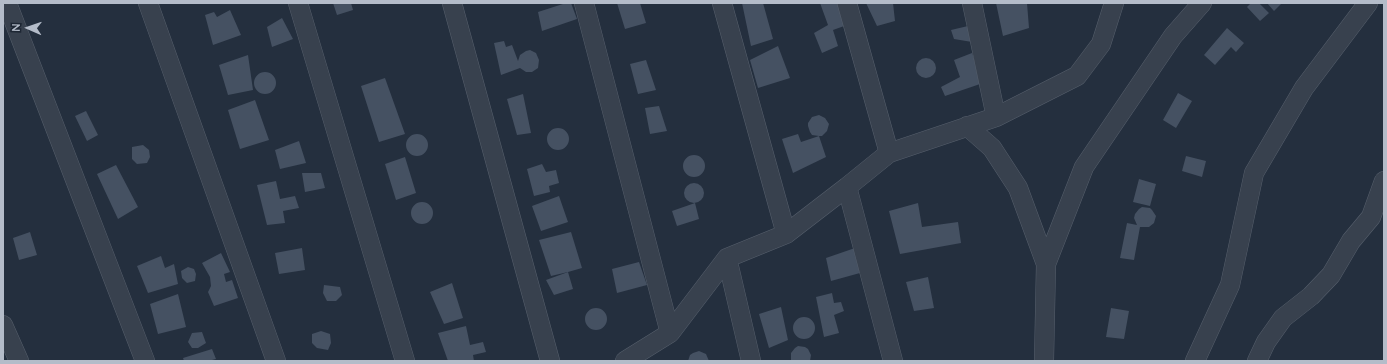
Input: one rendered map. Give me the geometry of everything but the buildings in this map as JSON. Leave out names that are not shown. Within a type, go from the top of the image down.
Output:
[{"type":"street","points":[[7,3],[145,361]]},
{"type":"street","points":[[148,3],[276,361]]},
{"type":"street","points":[[298,3],[405,361]]},
{"type":"street","points":[[452,3],[550,361]]},
{"type":"street","points":[[584,3],[670,333]]},
{"type":"street","points":[[722,3],[786,234]]},
{"type":"street","points":[[847,3],[888,153]]},
{"type":"street","points":[[972,3],[996,117]]},
{"type":"street","points":[[625,361],[644,356],[670,333],[728,258],[786,234],[888,153],[996,117],[1077,76],[1101,44],[1114,3]]},
{"type":"street","points":[[1044,361],[1046,264],[1084,167],[1173,36],[1202,3]]},
{"type":"street","points":[[1195,361],[1230,285],[1254,173],[1304,88],[1368,3]]},
{"type":"street","points":[[967,126],[992,148],[1018,188],[1046,264]]},
{"type":"street","points":[[1257,361],[1266,342],[1283,318],[1311,296],[1331,275],[1351,241],[1371,217],[1384,181]]},
{"type":"street","points":[[847,187],[893,361]]},
{"type":"street","points":[[728,258],[751,361]]},
{"type":"street","points":[[3,325],[18,361]]}]
